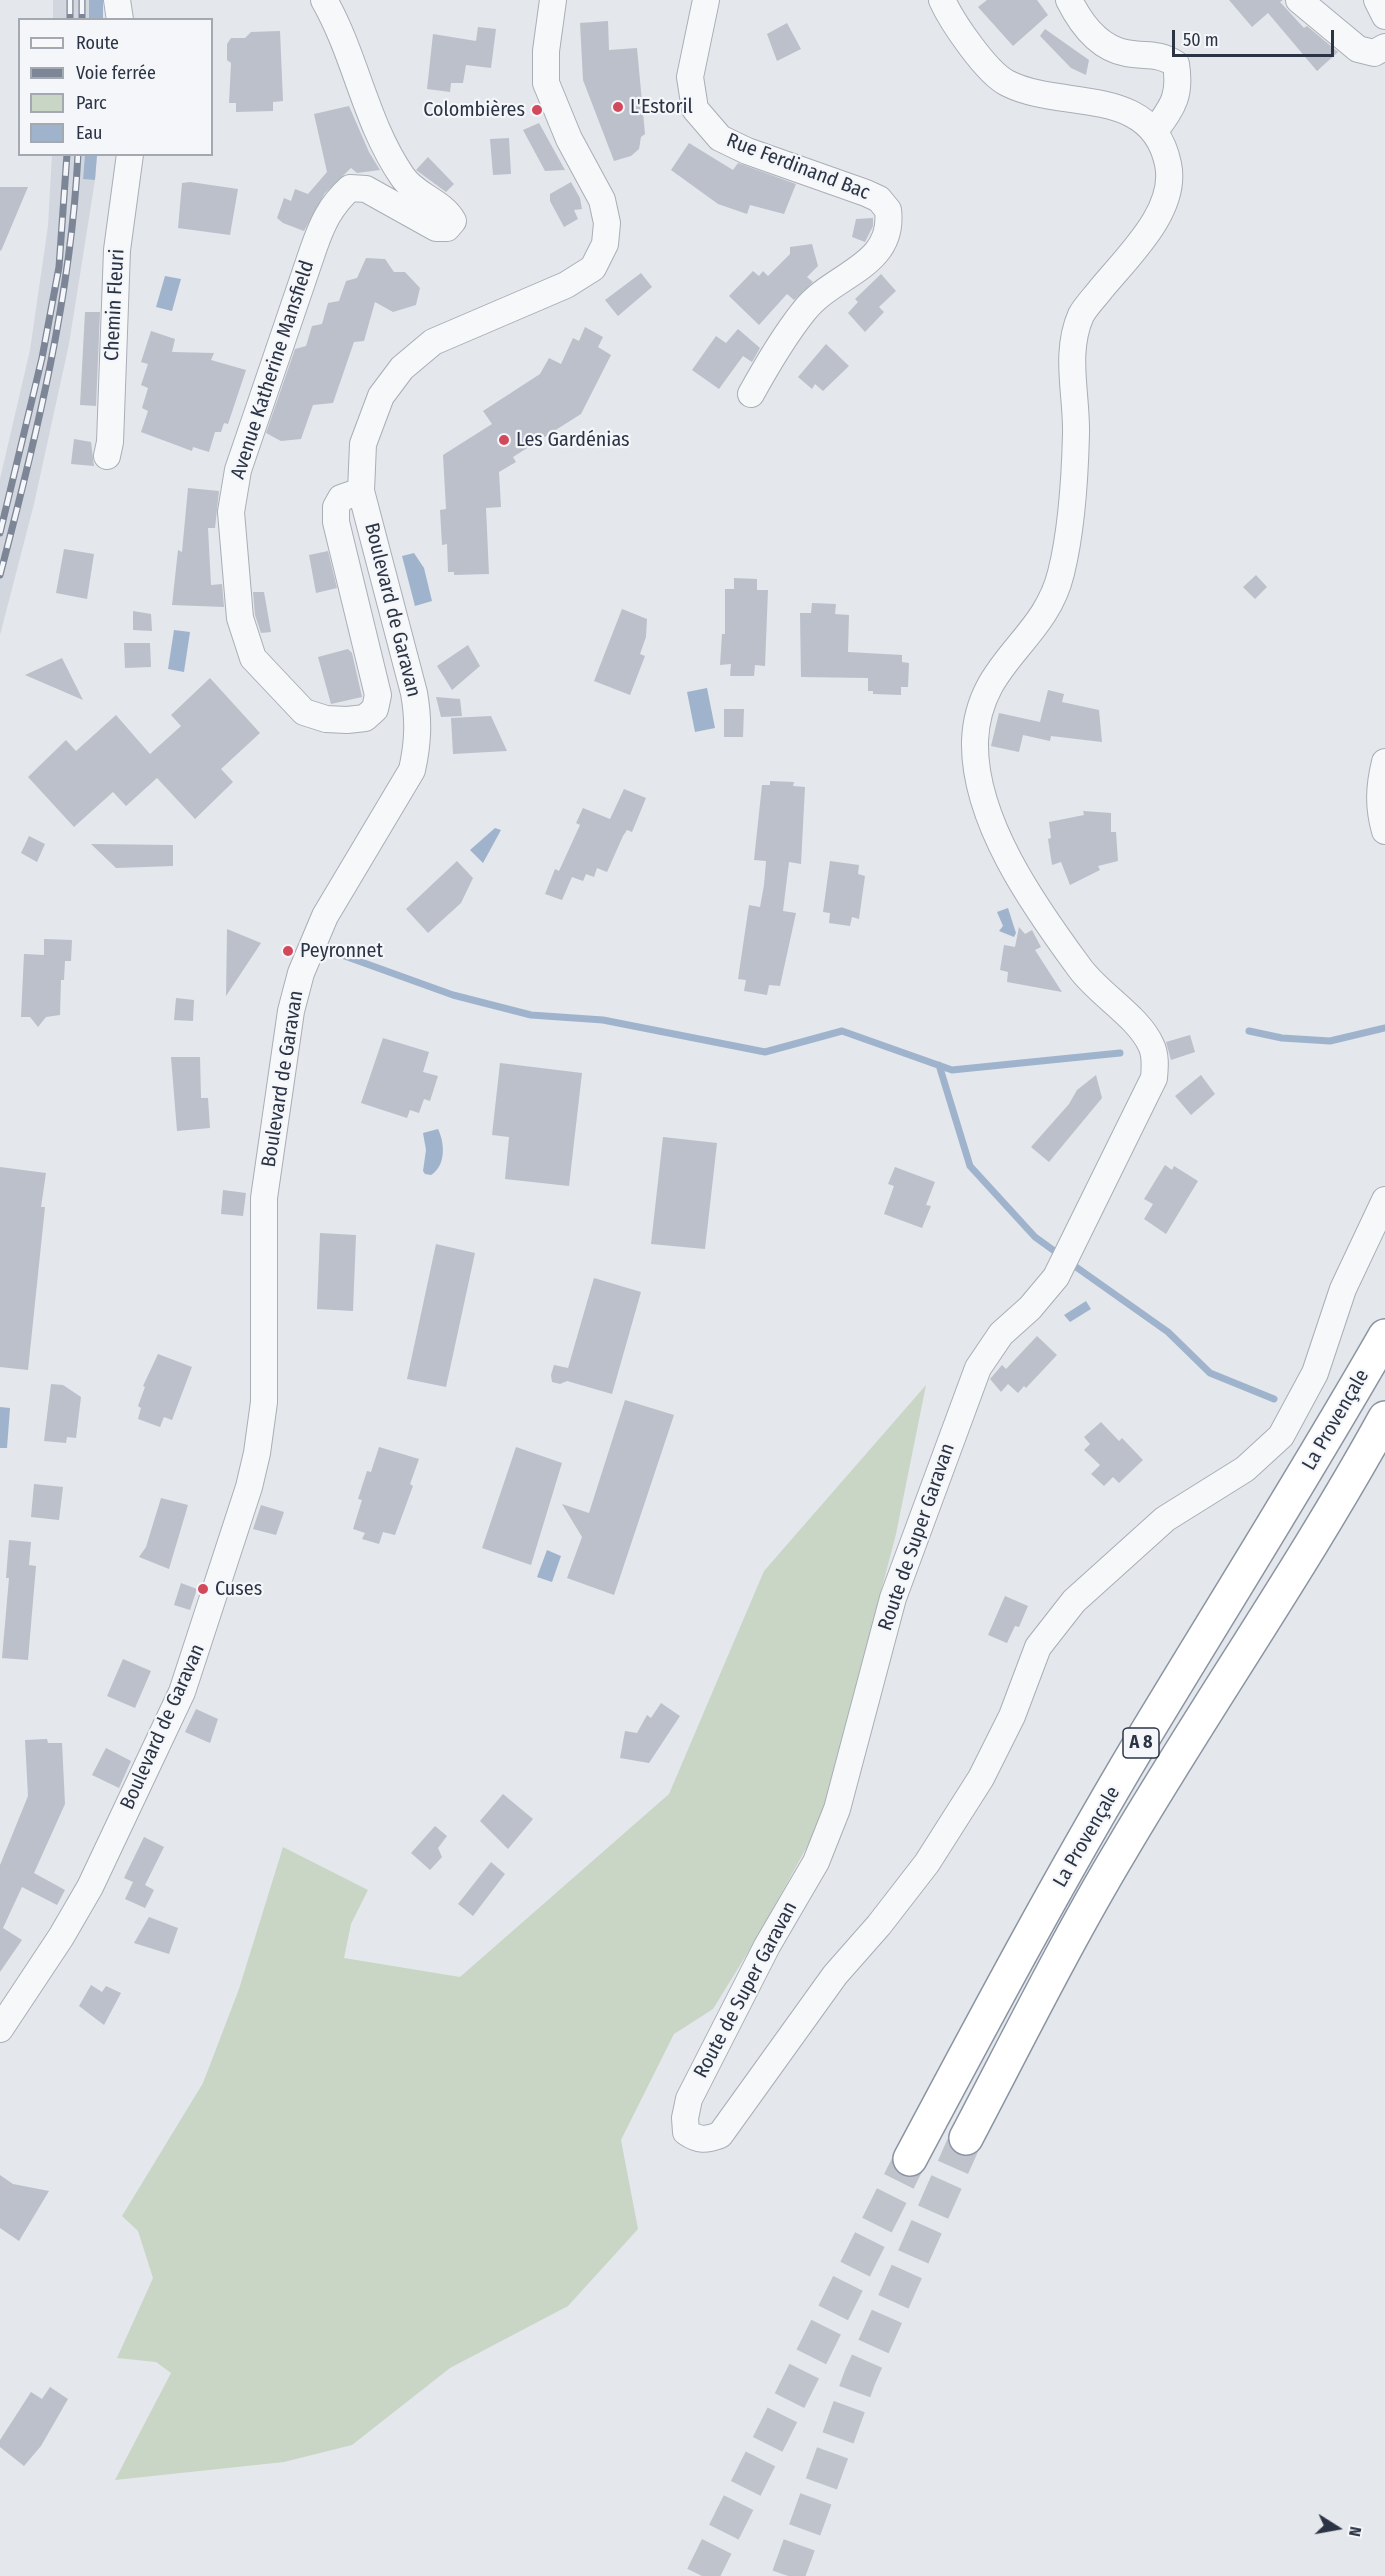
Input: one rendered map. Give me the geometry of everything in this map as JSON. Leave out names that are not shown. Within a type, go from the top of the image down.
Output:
[{"type":"highway","name":"La Provençale","points":[[910,2158],[1013,1966],[1087,1835],[1268,1537],[1385,1336]]},
{"type":"highway","name":"La Provençale","points":[[966,2138],[1044,1987],[1122,1847],[1303,1558],[1385,1418]]},
{"type":"street","points":[[117,0],[120,18]]},
{"type":"street","name":"Avenue Katherine Mansfield","points":[[324,0],[338,25],[375,131],[397,168],[417,193],[448,212],[453,221],[447,228],[436,228],[366,189],[350,188],[336,201],[325,217],[238,470],[231,512],[240,618],[244,636],[253,658],[290,698],[304,712],[326,719],[365,718],[375,709],[378,695],[336,522],[336,507],[341,498],[361,491]]},
{"type":"street","name":"Boulevard de Garavan","points":[[0,2029],[61,1937],[90,1887],[182,1692],[201,1640],[257,1453],[264,1402],[264,1198],[291,1011],[301,973],[325,916],[412,770],[417,746],[419,724],[414,693],[361,491],[363,444],[371,420],[381,396],[402,368],[433,342],[566,285],[593,268],[605,244],[607,223],[602,200],[569,139],[546,83],[546,51],[553,0]]},
{"type":"street","name":"Rue Ferdinand Bac","points":[[706,0],[690,77],[695,109],[720,138],[747,152],[879,199],[888,210],[889,216],[888,235],[877,252],[805,309],[751,394]]},
{"type":"street","points":[[942,0],[992,72],[1006,82],[1028,91],[1110,105],[1138,117],[1155,131],[1175,102],[1179,84],[1176,64],[1161,55],[1126,53],[1111,48],[1092,36],[1069,0]]},
{"type":"street","points":[[1299,0],[1358,49],[1374,53],[1385,47]]},
{"type":"street","points":[[1377,0],[1385,16]]},
{"type":"street","name":"Route de Super Garavan","points":[[1155,131],[1169,166],[1169,184],[1162,206],[1145,234],[1082,313],[1074,338],[1072,364],[1076,437],[1065,557],[1059,579],[1043,615],[996,673],[986,689],[975,740],[976,767],[992,828],[1079,968],[1151,1045],[1155,1063],[1154,1078],[1056,1277],[1030,1308],[1001,1334],[978,1368],[893,1598],[837,1809],[816,1862],[767,1946],[689,2099],[685,2118],[687,2132],[694,2138],[706,2140],[720,2135],[835,1975],[879,1926],[927,1863],[981,1778],[1012,1716],[1038,1647],[1074,1601],[1165,1519],[1245,1469],[1281,1436],[1315,1373],[1343,1289],[1385,1200]]},
{"type":"street","name":"Chemin Fleuri","points":[[106,456],[110,442],[117,250],[130,156]]},
{"type":"street","points":[[1385,762],[1379,788],[1379,810],[1385,831]]},
{"type":"shaded area","points":[[53,0],[103,0],[103,18],[53,18]]},
{"type":"shaded area","points":[[52,156],[97,156],[69,344],[34,504],[0,635],[0,479],[30,350],[48,226]]},
{"type":"green space","points":[[926,1385],[896,1534],[821,1821],[758,1936],[713,2009],[674,2034],[621,2140],[638,2229],[568,2306],[450,2368],[352,2445],[284,2462],[115,2480],[171,2373],[156,2362],[117,2358],[153,2278],[138,2231],[122,2216],[203,2083],[239,1989],[283,1847],[368,1890],[351,1924],[344,1958],[460,1977],[669,1794],[764,1571]]},
{"type":"water","points":[[89,0],[103,0],[103,18],[89,18]]},
{"type":"water","points":[[85,156],[97,156],[95,180],[83,179]]},
{"type":"water","points":[[165,276],[181,279],[172,311],[156,307]]},
{"type":"water","points":[[414,553],[424,568],[432,601],[415,606],[402,556]]},
{"type":"water","points":[[174,630],[190,632],[184,672],[168,669]]},
{"type":"water","points":[[707,688],[715,728],[695,732],[687,692]]},
{"type":"water","points":[[495,828],[501,830],[483,863],[470,850]]},
{"type":"water","points":[[1008,908],[1016,933],[1014,937],[999,931],[1003,926],[997,912]]},
{"type":"water","points":[[438,1129],[443,1147],[442,1160],[436,1171],[431,1175],[425,1174],[423,1171],[426,1150],[423,1133]]},
{"type":"water","points":[[1086,1301],[1091,1309],[1070,1322],[1064,1315]]},
{"type":"water","points":[[0,1407],[10,1408],[7,1448],[0,1448]]},
{"type":"water","points":[[547,1550],[561,1556],[552,1582],[537,1577]]},
{"type":"building","points":[[987,0],[1037,0],[1048,15],[1013,46],[978,7]]},
{"type":"building","points":[[1229,0],[1283,0],[1280,2],[1304,28],[1307,26],[1338,52],[1317,71],[1268,13],[1252,27]]},
{"type":"building","name":"L'Estoril","points":[[608,21],[609,50],[637,48],[645,134],[641,137],[639,149],[631,156],[614,161],[583,80],[580,23]]},
{"type":"building","points":[[787,23],[801,49],[777,61],[767,34]]},
{"type":"building","points":[[478,27],[496,29],[491,68],[466,65],[463,83],[451,83],[450,92],[427,89],[433,34],[476,41]]},
{"type":"building","points":[[1045,29],[1089,60],[1086,75],[1071,68],[1040,36]]},
{"type":"building","points":[[280,31],[283,101],[273,102],[273,111],[236,112],[236,103],[229,103],[231,63],[227,60],[227,44],[231,38],[245,38],[251,32]]},
{"type":"building","points":[[349,106],[369,152],[380,170],[357,173],[351,168],[325,193],[304,231],[283,223],[277,218],[284,198],[291,201],[295,189],[308,194],[327,172],[314,114]]},
{"type":"building","points":[[539,123],[565,170],[545,171],[523,130]]},
{"type":"building","points":[[509,138],[511,174],[493,175],[490,139]]},
{"type":"building","points":[[689,143],[733,170],[738,163],[796,184],[784,214],[750,205],[747,214],[718,204],[671,170]]},
{"type":"building","points":[[428,157],[454,184],[446,192],[416,170]]},
{"type":"building","points":[[190,182],[238,189],[230,235],[178,228],[182,183]]},
{"type":"building","points":[[571,182],[580,198],[582,209],[574,210],[578,219],[564,227],[550,201],[550,194]]},
{"type":"building","points":[[0,187],[28,187],[1,251],[0,250]]},
{"type":"building","points":[[873,218],[873,226],[865,242],[852,237],[856,219]]},
{"type":"building","points":[[812,244],[818,266],[807,277],[813,282],[794,300],[787,294],[759,325],[729,296],[753,271],[759,276],[763,271],[768,276],[790,254],[790,247]]},
{"type":"building","points":[[366,258],[385,259],[394,272],[405,272],[420,288],[416,305],[393,312],[375,302],[364,341],[354,342],[333,403],[313,405],[301,439],[281,441],[266,433],[295,349],[306,346],[312,326],[322,324],[328,303],[339,301],[346,281],[357,278]]},
{"type":"building","points":[[641,273],[652,287],[618,316],[605,300]]},
{"type":"building","points":[[881,274],[896,291],[879,307],[884,312],[865,332],[848,313],[858,302],[855,299]]},
{"type":"building","points":[[85,312],[100,312],[96,406],[80,405]]},
{"type":"building","name":"Les Gardénias","points":[[585,327],[603,337],[598,347],[611,355],[581,414],[513,457],[516,462],[499,472],[501,507],[486,508],[489,574],[454,575],[454,572],[448,572],[447,544],[442,545],[440,510],[446,509],[443,455],[492,424],[483,411],[540,374],[549,358],[561,364],[573,338],[579,341]]},
{"type":"building","points":[[738,329],[760,348],[752,362],[743,356],[719,389],[692,370],[716,336],[726,343]]},
{"type":"building","points":[[151,331],[175,339],[172,352],[214,353],[211,360],[246,370],[228,424],[224,423],[221,432],[215,432],[209,452],[193,447],[192,451],[141,432],[148,411],[142,408],[148,388],[141,385],[148,364],[141,362]]},
{"type":"building","points":[[826,344],[849,366],[823,391],[815,384],[812,389],[798,377]]},
{"type":"building","points":[[74,439],[91,442],[94,466],[71,464]]},
{"type":"building","points":[[188,488],[219,491],[215,528],[208,528],[211,585],[222,584],[224,607],[172,605],[178,550],[182,552]]},
{"type":"building","points":[[64,549],[94,554],[87,599],[56,593]]},
{"type":"building","points":[[328,551],[337,588],[316,593],[309,555]]},
{"type":"building","points":[[1256,575],[1267,587],[1255,599],[1243,587]]},
{"type":"building","points":[[734,578],[757,579],[757,590],[768,590],[765,666],[755,665],[754,676],[730,676],[731,664],[720,665],[722,634],[725,634],[725,589],[734,589]]},
{"type":"building","points":[[253,592],[264,592],[271,632],[261,633],[255,615]]},
{"type":"building","points":[[812,603],[836,604],[835,614],[849,615],[848,652],[902,655],[902,662],[909,663],[908,687],[901,687],[901,695],[873,694],[873,691],[868,691],[868,678],[801,677],[800,613],[811,613]]},
{"type":"building","points":[[622,609],[647,619],[646,637],[640,654],[645,656],[630,695],[594,681]]},
{"type":"building","points":[[133,611],[151,614],[152,631],[133,630]]},
{"type":"building","points":[[124,643],[150,643],[151,667],[125,668]]},
{"type":"building","points":[[468,645],[480,666],[452,690],[437,666]]},
{"type":"building","points":[[348,649],[352,653],[362,697],[331,704],[318,657]]},
{"type":"building","points":[[62,658],[83,700],[25,675]]},
{"type":"building","points":[[210,678],[260,733],[221,769],[233,782],[195,819],[157,778],[126,806],[113,792],[74,827],[28,777],[66,740],[76,751],[116,715],[150,754],[181,726],[171,715]]},
{"type":"building","points":[[1048,690],[1064,694],[1062,702],[1099,710],[1102,742],[1051,736],[1050,741],[1023,735],[1019,752],[991,746],[999,713],[1040,722]]},
{"type":"building","points":[[436,697],[460,699],[462,716],[441,717]]},
{"type":"building","points":[[724,709],[744,709],[743,737],[724,737]]},
{"type":"building","points":[[491,716],[507,751],[453,754],[451,718]]},
{"type":"building","points":[[770,781],[794,782],[793,786],[805,787],[801,864],[789,862],[783,911],[796,913],[780,986],[769,985],[767,995],[744,991],[746,980],[738,979],[749,905],[760,907],[764,885],[766,861],[754,860],[762,785],[770,785]]},
{"type":"building","points":[[624,789],[646,798],[632,832],[627,830],[623,836],[607,872],[597,868],[594,877],[586,874],[583,881],[572,877],[562,900],[545,894],[555,869],[559,871],[580,825],[576,823],[583,808],[610,819]]},
{"type":"building","points":[[1083,811],[1111,813],[1111,832],[1116,832],[1118,861],[1098,866],[1100,870],[1070,885],[1061,862],[1052,865],[1048,839],[1051,838],[1049,822],[1084,815]]},
{"type":"building","points":[[29,836],[45,844],[37,862],[21,853]]},
{"type":"building","points":[[91,844],[173,845],[173,866],[116,868]]},
{"type":"building","points":[[457,861],[473,878],[461,903],[428,933],[406,909]]},
{"type":"building","points":[[830,861],[859,865],[858,874],[865,876],[859,919],[852,917],[850,926],[829,923],[830,913],[823,912]]},
{"type":"building","points":[[1019,927],[1025,934],[1032,930],[1041,947],[1035,950],[1062,992],[1007,982],[1008,972],[1000,970],[1004,945],[1015,947]]},
{"type":"building","points":[[227,929],[261,943],[226,996]]},
{"type":"building","points":[[44,939],[72,940],[71,961],[65,961],[64,980],[61,980],[60,1015],[46,1017],[38,1027],[30,1017],[21,1017],[24,954],[44,955]]},
{"type":"building","points":[[176,998],[194,1000],[193,1021],[174,1020]]},
{"type":"building","points":[[1190,1035],[1195,1052],[1171,1060],[1166,1042]]},
{"type":"building","points":[[383,1038],[429,1052],[423,1072],[438,1076],[430,1101],[424,1099],[419,1113],[410,1110],[407,1118],[361,1103]]},
{"type":"building","points":[[171,1057],[200,1057],[201,1098],[208,1098],[210,1128],[177,1131]]},
{"type":"building","points":[[500,1063],[582,1073],[569,1186],[505,1179],[509,1137],[492,1135]]},
{"type":"building","points":[[1096,1075],[1102,1098],[1049,1162],[1031,1147],[1069,1104],[1077,1090]]},
{"type":"building","points":[[1201,1075],[1215,1094],[1191,1115],[1175,1096]]},
{"type":"building","points":[[663,1137],[717,1143],[705,1249],[651,1244]]},
{"type":"building","points":[[1165,1165],[1172,1170],[1174,1166],[1198,1181],[1166,1234],[1144,1219],[1153,1204],[1144,1199]]},
{"type":"building","points":[[0,1167],[46,1173],[41,1207],[45,1207],[28,1370],[0,1367]]},
{"type":"building","points":[[895,1167],[935,1182],[926,1205],[931,1206],[922,1228],[884,1214],[894,1186],[888,1184]]},
{"type":"building","points":[[223,1190],[246,1193],[243,1216],[221,1214]]},
{"type":"building","points":[[320,1233],[356,1235],[353,1311],[317,1309]]},
{"type":"building","points":[[436,1244],[475,1253],[446,1387],[407,1379]]},
{"type":"building","points":[[594,1278],[641,1292],[612,1394],[567,1381],[560,1384],[552,1382],[551,1375],[554,1365],[568,1368]]},
{"type":"building","points":[[1037,1336],[1057,1355],[1026,1388],[1024,1386],[1018,1393],[1008,1384],[1001,1392],[990,1379],[1002,1365],[1006,1369]]},
{"type":"building","points":[[158,1354],[192,1367],[172,1420],[164,1417],[160,1427],[138,1419],[141,1408],[138,1406],[145,1387],[143,1386]]},
{"type":"building","points":[[51,1384],[63,1385],[81,1397],[76,1438],[67,1437],[66,1443],[44,1441]]},
{"type":"building","points":[[625,1400],[674,1415],[614,1595],[567,1578],[582,1537],[562,1504],[589,1513]]},
{"type":"building","points":[[1101,1422],[1119,1441],[1122,1438],[1143,1460],[1119,1483],[1113,1477],[1104,1486],[1091,1474],[1100,1465],[1084,1450],[1090,1444],[1084,1437]]},
{"type":"building","points":[[379,1447],[419,1459],[410,1484],[413,1486],[395,1535],[383,1532],[379,1544],[362,1539],[365,1533],[353,1529],[362,1500],[358,1499],[367,1471],[371,1472]]},
{"type":"building","points":[[516,1447],[562,1463],[531,1565],[482,1548]]},
{"type":"building","points":[[34,1484],[63,1487],[59,1520],[31,1517]]},
{"type":"building","points":[[161,1498],[188,1505],[169,1569],[139,1557],[146,1547]]},
{"type":"building","points":[[261,1505],[284,1512],[276,1535],[253,1529]]},
{"type":"building","points":[[9,1540],[31,1542],[29,1565],[36,1566],[28,1660],[2,1658],[9,1578],[6,1578]]},
{"type":"building","points":[[181,1583],[197,1589],[190,1610],[174,1605]]},
{"type":"building","points":[[1005,1596],[1028,1606],[1019,1627],[1015,1626],[1007,1643],[988,1635]]},
{"type":"building","points":[[123,1659],[151,1671],[135,1708],[107,1696]]},
{"type":"building","points":[[661,1703],[680,1716],[649,1763],[620,1758],[625,1731],[637,1733],[647,1715],[651,1718]]},
{"type":"building","points":[[196,1709],[218,1719],[210,1743],[185,1732]]},
{"type":"building","points":[[47,1739],[48,1743],[62,1743],[65,1804],[34,1873],[65,1890],[57,1905],[22,1887],[3,1928],[22,1940],[0,1972],[0,1865],[28,1796],[25,1740]]},
{"type":"building","points":[[106,1748],[131,1761],[119,1788],[92,1775]]},
{"type":"building","points":[[503,1794],[533,1819],[508,1849],[480,1821]]},
{"type":"building","points":[[435,1826],[447,1836],[438,1848],[442,1857],[430,1870],[411,1853]]},
{"type":"building","points":[[144,1837],[164,1847],[145,1885],[154,1890],[145,1908],[125,1899],[133,1882],[124,1878]]},
{"type":"building","points":[[491,1862],[505,1874],[473,1916],[458,1904]]},
{"type":"building","points":[[149,1917],[178,1928],[169,1954],[134,1943]]},
{"type":"building","points":[[91,1985],[102,1992],[106,1986],[121,1993],[104,2025],[79,2006]]},
{"type":"building","points":[[0,2175],[13,2184],[49,2191],[19,2241],[0,2228]]},
{"type":"building","points":[[50,2387],[68,2399],[41,2446],[24,2466],[0,2447],[0,2440],[31,2392],[42,2399]]},
{"type":"waterway","points":[[328,950],[453,995],[531,1015],[603,1020],[765,1052],[842,1031],[952,1070],[1120,1053]]},
{"type":"waterway","points":[[1249,1031],[1282,1038],[1330,1041],[1385,1028]]},
{"type":"waterway","points":[[939,1065],[970,1166],[1035,1237],[1060,1255]]},
{"type":"waterway","points":[[1069,1262],[1168,1332],[1210,1373],[1274,1399]]},
{"type":"tunnel","points":[[788,2576],[860,2377],[966,2138]]},
{"type":"tunnel","points":[[702,2576],[910,2159]]},
{"type":"railway","points":[[70,0],[70,18]]},
{"type":"railway","points":[[82,0],[82,18]]},
{"type":"railway","points":[[0,533],[42,358],[59,267],[67,156]]},
{"type":"railway","points":[[0,575],[39,419],[60,314],[74,208],[78,156]]},
{"type":"place","name":"L'Estoril","points":[[618,107]]},
{"type":"place","name":"Colombières","points":[[537,110]]},
{"type":"place","name":"Les Gardénias","points":[[504,440]]},
{"type":"place","name":"Peyronnet","points":[[288,951]]},
{"type":"place","name":"Cuses","points":[[203,1589]]}]
